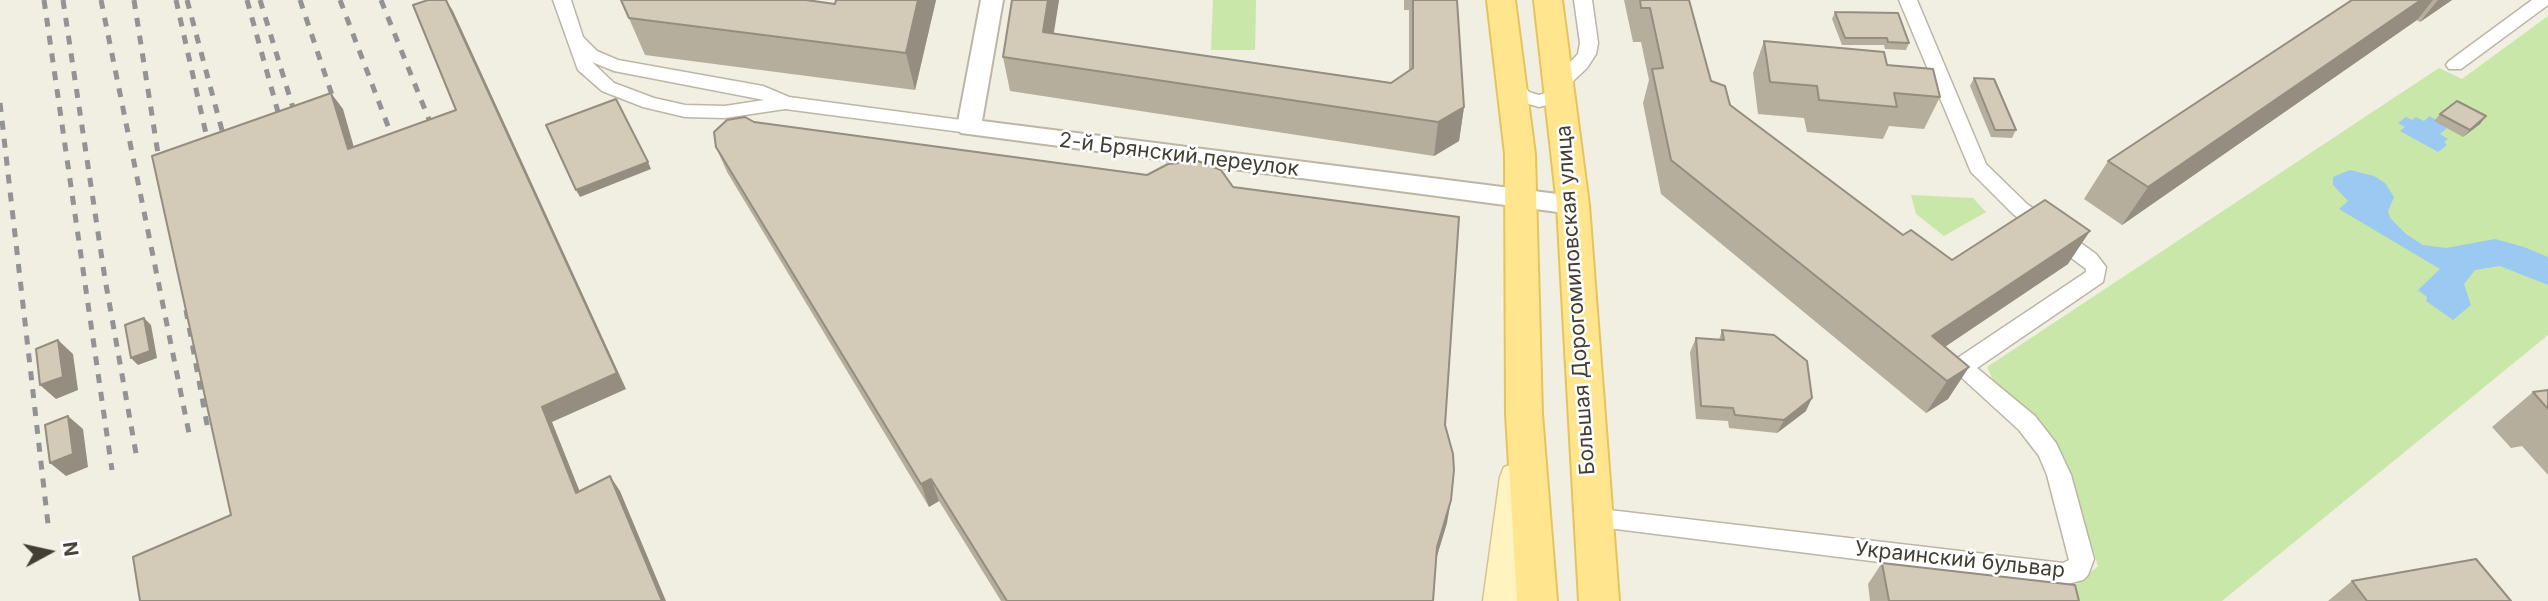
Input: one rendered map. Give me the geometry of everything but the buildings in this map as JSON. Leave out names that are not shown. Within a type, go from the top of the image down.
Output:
[{"type":"main road","points":[[1501,0],[1513,84],[1522,199],[1524,414],[1537,601]]},
{"type":"main road","name":"Большая Дорогомиловская улица","points":[[1548,0],[1573,205],[1591,518],[1599,601]]},
{"type":"main road","points":[[1501,601],[1524,414]]},
{"type":"street","points":[[562,0],[576,40]]},
{"type":"street","points":[[969,127],[992,0]]},
{"type":"street","points":[[1513,84],[1522,96],[1539,101],[1555,97],[1587,54],[1589,43],[1583,0]]},
{"type":"street","name":"Украинский бульвар","points":[[1591,518],[2063,574],[2074,572],[2082,559],[2059,475],[2048,450],[2027,423],[1961,367],[2096,276],[2096,267],[2090,259],[2020,209],[1978,167],[1908,0]]},
{"type":"street","points":[[2455,65],[2543,0]]},
{"type":"street","name":"2-й Брянский переулок","points":[[576,40],[592,55],[614,65],[763,92],[785,103]]},
{"type":"street","name":"2-й Брянский переулок","points":[[576,40],[584,66],[608,87],[650,103],[685,111],[725,112],[785,103],[1573,205]]},
{"type":"street","points":[[685,111],[681,99],[686,92],[694,86],[715,84]]},
{"type":"green space","points":[[1213,0],[1256,0],[1255,50],[1211,50]]},
{"type":"green space","points":[[2548,16],[2548,335],[2222,601],[2076,601],[2072,588],[2098,566],[2064,456],[2035,419],[1995,384],[1987,367],[2439,68],[2462,79]]},
{"type":"green space","points":[[1911,195],[1973,198],[1986,212],[1944,236],[1916,214]]},
{"type":"water","points":[[2430,116],[2447,128],[2440,134],[2448,139],[2444,142],[2447,145],[2438,152],[2400,131],[2405,127],[2398,123],[2406,117],[2412,120],[2416,117],[2424,121]]},
{"type":"water","points":[[2350,170],[2374,176],[2385,183],[2394,197],[2388,211],[2390,218],[2406,234],[2423,245],[2446,248],[2495,239],[2524,247],[2548,257],[2548,285],[2500,266],[2475,270],[2464,284],[2471,305],[2453,320],[2426,301],[2427,297],[2418,290],[2440,269],[2339,209],[2348,201],[2333,185],[2333,177]]},
{"type":"railway","points":[[44,0],[112,470]]},
{"type":"railway","points":[[63,0],[105,279],[137,459]]},
{"type":"railway","points":[[101,0],[190,438]]},
{"type":"railway","points":[[134,0],[161,173]]},
{"type":"railway","points":[[176,0],[211,156]]},
{"type":"railway","points":[[187,0],[227,149]]},
{"type":"railway","points":[[247,0],[283,130]]},
{"type":"railway","points":[[260,0],[298,124]]},
{"type":"railway","points":[[300,0],[334,101]]},
{"type":"railway","points":[[340,0],[391,134]]},
{"type":"railway","points":[[381,0],[430,122]]},
{"type":"railway","points":[[0,103],[48,524]]},
{"type":"railway","points":[[186,310],[208,430]]}]
